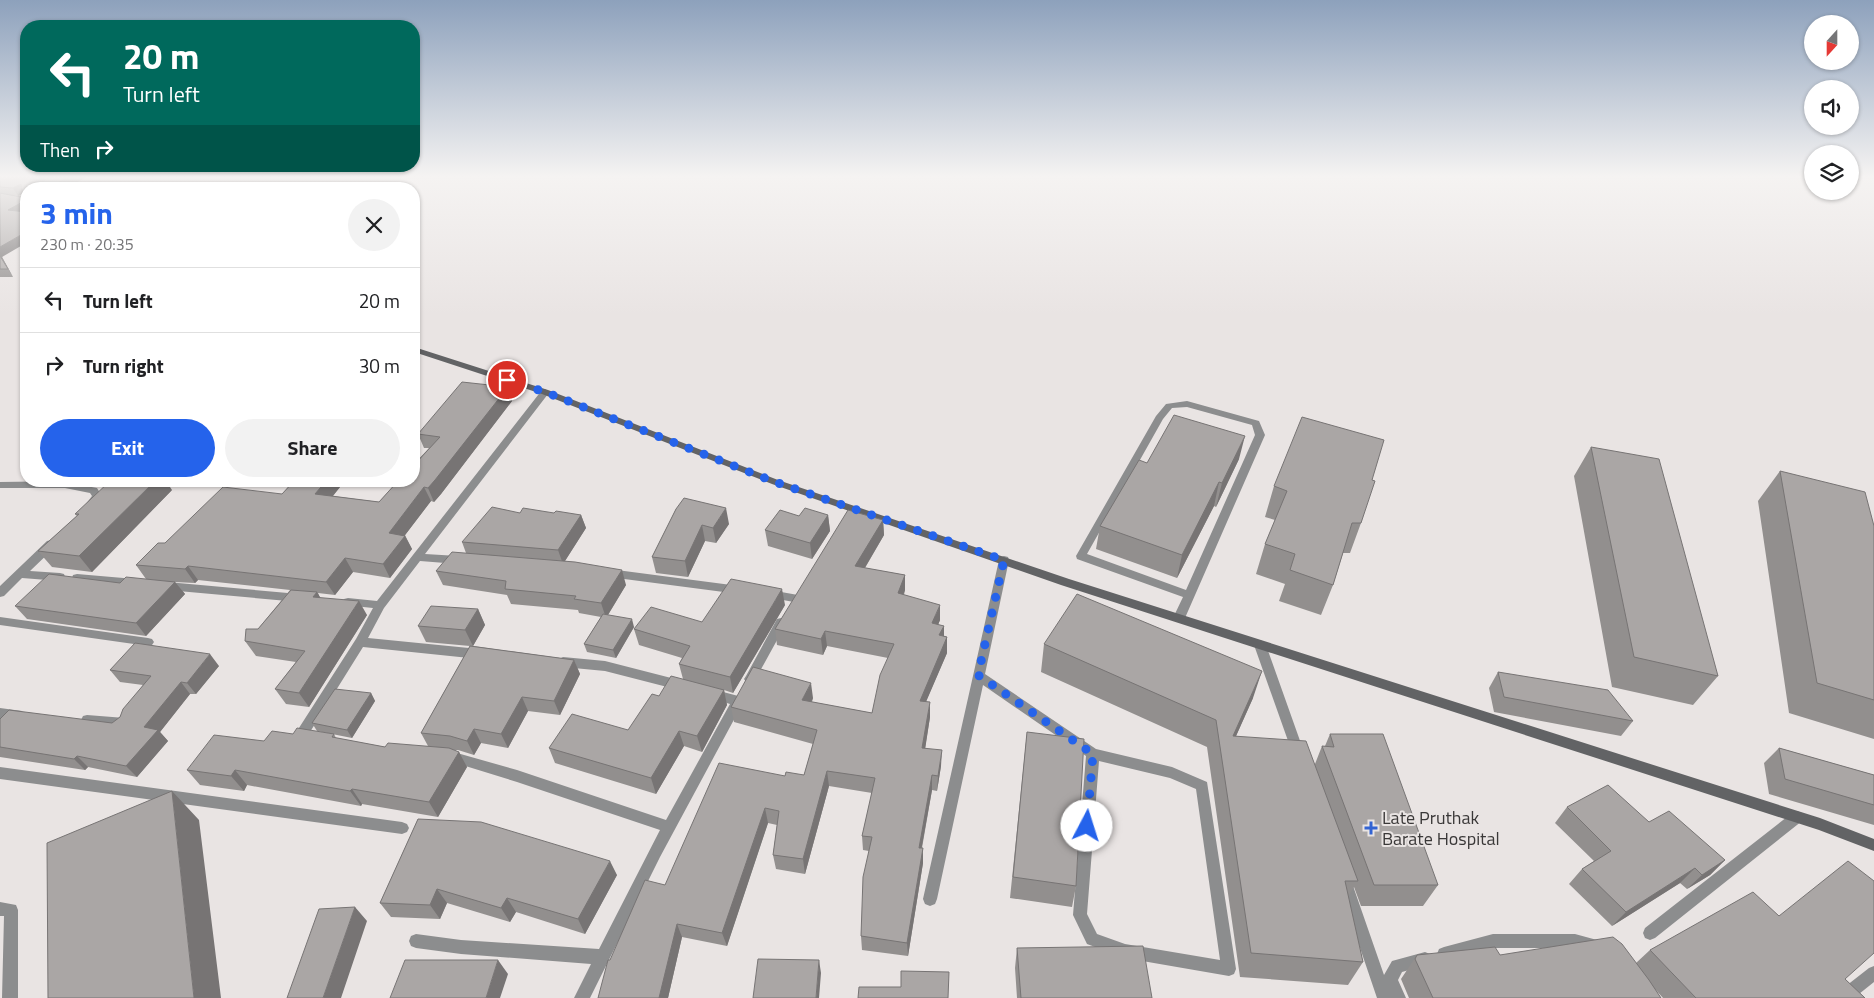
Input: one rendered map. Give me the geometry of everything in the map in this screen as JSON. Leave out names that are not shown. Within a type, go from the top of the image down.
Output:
[{"type":"street","points":[[420,351],[545,392],[848,512],[1004,560],[1260,645],[1797,817],[1874,845]]},
{"type":"street","points":[[320,739],[301,735],[360,642],[380,605],[545,392]]},
{"type":"street","points":[[1179,618],[1190,594],[1260,435],[1256,423],[1186,404],[1169,406],[1160,418],[1081,556],[1190,594]]},
{"type":"street","points":[[0,485],[20,484]]},
{"type":"street","points":[[81,487],[93,490],[97,496],[82,515]]},
{"type":"street","points":[[0,593],[61,535]]},
{"type":"street","points":[[417,557],[466,561]]},
{"type":"street","points":[[930,899],[1004,560]]},
{"type":"street","points":[[582,998],[670,827],[797,594],[751,592],[601,573]]},
{"type":"street","points":[[19,574],[307,598]]},
{"type":"street","points":[[335,601],[380,605]]},
{"type":"street","points":[[0,621],[148,642]]},
{"type":"street","points":[[360,642],[493,656]]},
{"type":"street","points":[[1260,645],[1303,766]]},
{"type":"street","points":[[549,661],[605,666],[738,701]]},
{"type":"street","points":[[978,675],[1093,754],[1172,773],[1202,786],[1229,969],[1125,951],[1092,939],[1080,915],[1093,754]]},
{"type":"street","points":[[0,713],[29,716]]},
{"type":"street","points":[[77,719],[126,723]]},
{"type":"street","points":[[440,756],[458,757],[670,827]]},
{"type":"street","points":[[0,773],[402,828]]},
{"type":"street","points":[[1650,933],[1797,817]]},
{"type":"street","points":[[1339,868],[1385,998]]},
{"type":"street","points":[[0,910],[11,910],[10,998]]},
{"type":"street","points":[[416,941],[461,947],[603,957]]},
{"type":"street","points":[[1398,998],[1390,980],[1397,966],[1493,941],[1575,941],[1592,945],[1603,954]]},
{"type":"street","points":[[1842,998],[1874,973]]},
{"type":"building","points":[[0,223],[20,223],[20,235],[0,247]]},
{"type":"building","points":[[0,256],[8,269],[0,269]]},
{"type":"building","points":[[462,382],[508,387],[435,480],[428,488],[424,487],[389,533],[405,536],[383,564],[345,558],[326,582],[188,566],[185,569],[136,565],[158,543],[165,543],[223,487],[282,494],[288,487],[321,487],[315,494],[379,502],[393,487],[420,487],[420,459],[440,437],[420,434],[420,432]]},
{"type":"building","points":[[1174,415],[1245,436],[1222,483],[1219,482],[1182,555],[1100,526],[1139,460],[1147,463]]},
{"type":"building","points":[[1302,417],[1384,440],[1372,480],[1375,481],[1361,523],[1352,523],[1333,585],[1290,570],[1295,554],[1265,544],[1287,491],[1274,486]]},
{"type":"building","points":[[1591,447],[1659,459],[1718,676],[1634,657]]},
{"type":"building","points":[[1780,471],[1865,492],[1874,526],[1874,700],[1817,683]]},
{"type":"building","points":[[104,487],[149,487],[79,556],[38,551],[79,514],[75,514]]},
{"type":"building","points":[[684,498],[726,508],[713,528],[702,525],[685,561],[652,557],[676,509]]},
{"type":"building","points":[[492,507],[520,513],[523,508],[581,515],[558,550],[462,542]]},
{"type":"building","points":[[805,508],[828,515],[810,543],[765,530],[780,510],[799,516]]},
{"type":"building","points":[[848,510],[883,520],[855,566],[905,575],[898,593],[940,605],[932,623],[944,626],[939,635],[947,637],[920,701],[930,702],[922,748],[942,750],[938,776],[932,775],[919,848],[923,848],[907,943],[861,936],[863,877],[872,837],[862,836],[875,778],[827,771],[803,859],[773,855],[779,811],[765,808],[722,933],[677,924],[659,998],[598,998],[608,960],[610,960],[645,880],[665,885],[719,763],[785,776],[786,772],[804,775],[817,730],[731,707],[753,667],[811,683],[802,700],[872,713],[880,675],[894,644],[825,631],[821,639],[775,629]]},
{"type":"building","points":[[452,552],[575,562],[622,570],[601,603],[574,599],[576,596],[505,589],[506,581],[436,571]]},
{"type":"building","points":[[49,574],[120,583],[126,577],[175,582],[136,623],[15,606]]},
{"type":"building","points":[[731,579],[782,589],[730,677],[679,664],[690,646],[634,629],[651,607],[702,622]]},
{"type":"building","points":[[291,590],[317,592],[313,597],[359,601],[299,693],[275,689],[305,651],[245,641],[246,629],[258,629]]},
{"type":"building","points":[[1077,594],[1262,671],[1233,736],[1306,741],[1358,881],[1345,881],[1363,962],[1251,953],[1216,720],[1044,644]]},
{"type":"building","points":[[431,606],[478,609],[465,630],[418,626]]},
{"type":"building","points":[[603,614],[632,619],[613,650],[584,644]]},
{"type":"building","points":[[135,643],[210,654],[187,683],[181,682],[144,727],[158,730],[126,766],[77,756],[74,759],[0,747],[0,719],[9,710],[112,723],[120,717],[123,709],[151,676],[110,670]]},
{"type":"building","points":[[470,646],[574,660],[554,701],[522,697],[501,734],[474,729],[467,741],[450,736],[421,733]]},
{"type":"building","points":[[1498,672],[1608,690],[1633,721],[1504,697]]},
{"type":"building","points":[[671,676],[724,690],[697,736],[679,731],[651,778],[549,748],[572,714],[628,730],[652,694],[659,696]]},
{"type":"building","points":[[335,689],[371,693],[347,730],[312,723]]},
{"type":"building","points":[[297,728],[334,734],[332,737],[385,747],[388,743],[449,748],[459,752],[429,802],[352,789],[350,791],[235,770],[231,776],[187,770],[214,735],[264,741],[272,731],[293,734]]},
{"type":"building","points":[[1027,732],[1084,739],[1076,886],[1013,877]]},
{"type":"building","points":[[1330,734],[1383,734],[1438,885],[1374,885],[1322,746],[1334,747]]},
{"type":"building","points":[[1779,748],[1874,775],[1874,805],[1785,779]]},
{"type":"building","points":[[1608,785],[1649,822],[1669,811],[1725,860],[1702,875],[1695,868],[1626,912],[1582,869],[1611,851],[1567,807]]},
{"type":"building","points":[[172,791],[194,998],[48,998],[47,843]]},
{"type":"building","points":[[418,819],[481,822],[610,861],[578,919],[507,898],[501,908],[437,889],[430,905],[380,903]]},
{"type":"building","points":[[1848,861],[1874,881],[1874,953],[1845,979],[1865,998],[1696,998],[1650,950],[1753,892],[1779,916]]},
{"type":"building","points":[[355,907],[323,998],[287,998],[319,909]]},
{"type":"building","points":[[1613,937],[1622,944],[1661,998],[1433,998],[1415,959],[1417,955],[1495,947],[1500,955]]},
{"type":"building","points":[[1143,946],[1152,998],[1021,998],[1017,948]]},
{"type":"building","points":[[758,959],[819,960],[816,998],[753,998]]},
{"type":"building","points":[[405,960],[498,960],[486,998],[390,998]]},
{"type":"building","points":[[901,971],[949,972],[948,998],[858,998],[859,987],[901,987]]},
{"type":"place","name":"Late Pruthak Barate Hospital","points":[[1371,828]]},
{"type":"route","points":[[507,380],[545,392],[775,482],[1004,560],[978,675],[1093,754],[1087,826]]}]
